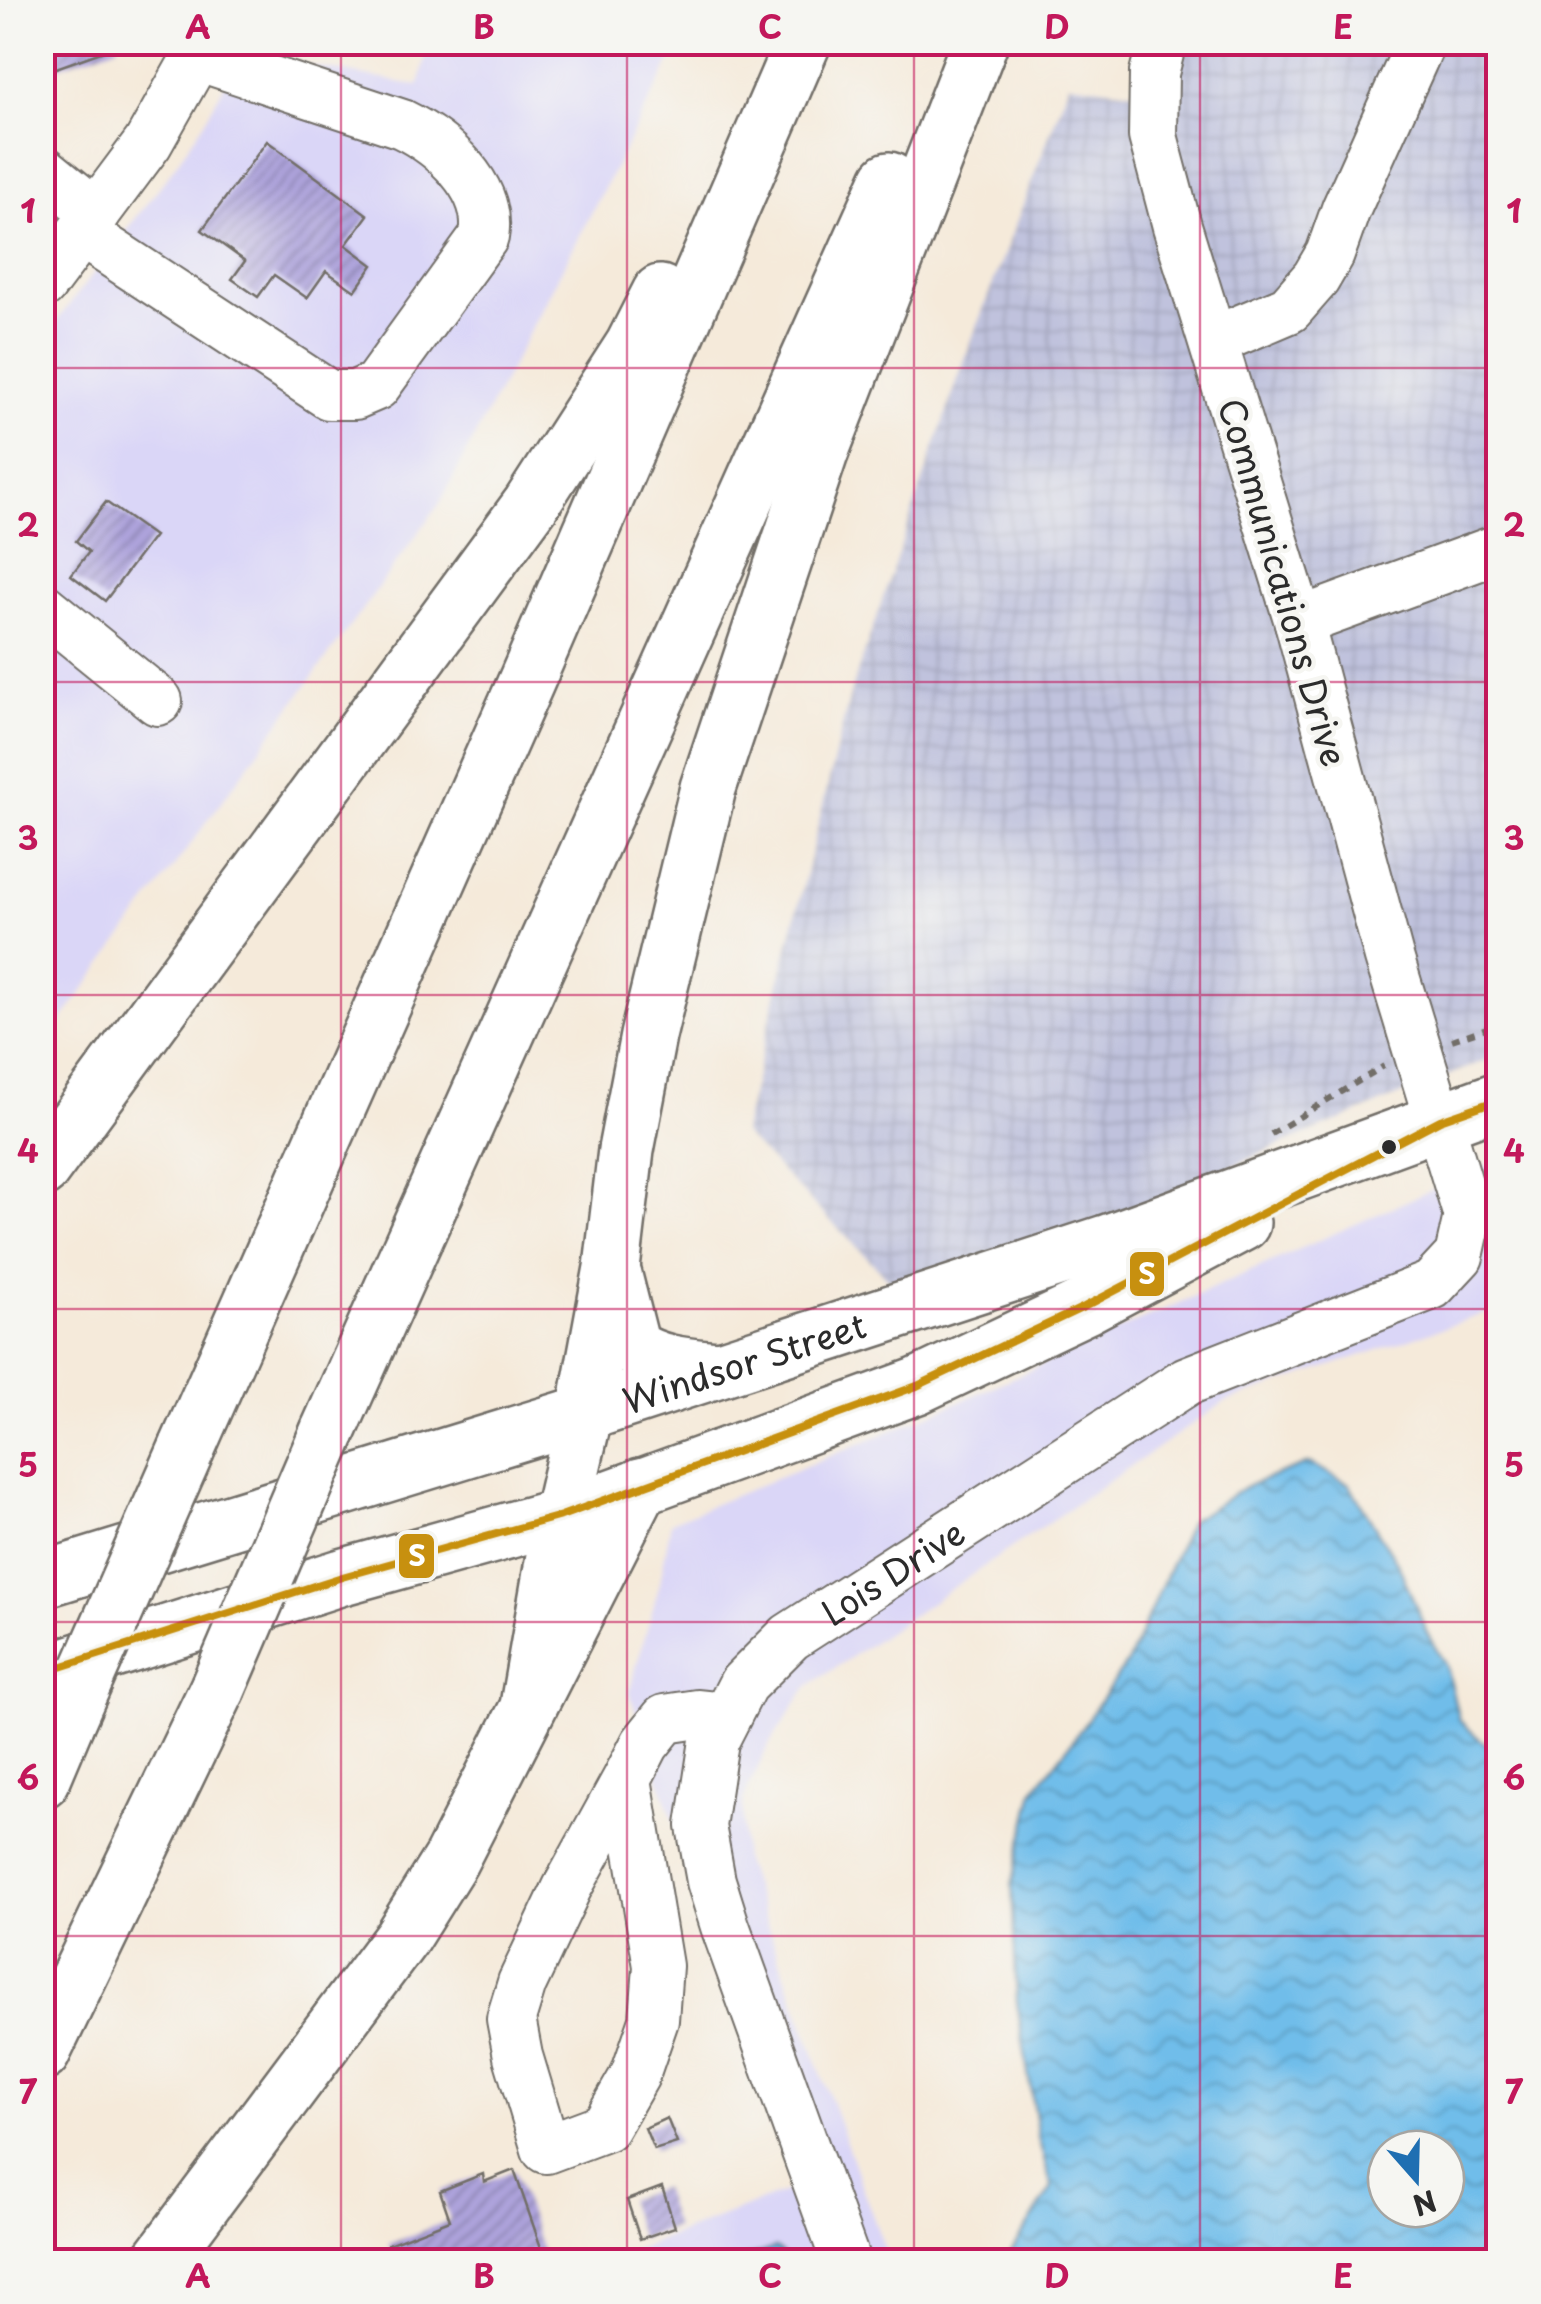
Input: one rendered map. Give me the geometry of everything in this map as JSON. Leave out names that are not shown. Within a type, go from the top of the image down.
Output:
[{"type":"main road","points":[[42,1169],[531,504],[633,346],[792,42]]},
{"type":"main road","points":[[42,1780],[803,42]]},
{"type":"main road","points":[[42,2054],[218,1688],[328,1432],[951,42]]},
{"type":"main road","points":[[529,1700],[561,1516],[612,1268],[626,1150],[648,1036],[708,788],[820,453],[980,42]]},
{"type":"main road","name":"Windsor Street","points":[[42,1580],[585,1413],[1106,1243],[1498,1100]]},
{"type":"main road","name":"Windsor Street","points":[[42,1673],[342,1577],[561,1516],[917,1386],[1084,1307],[1440,1120]]},
{"type":"main road","points":[[612,1268],[632,1347],[647,1357],[718,1368]]},
{"type":"main road","points":[[160,2262],[402,1937],[450,1860],[642,1486]]},
{"type":"street","name":"Communications Drive","points":[[1162,42],[1154,73],[1154,136],[1177,226],[1299,622],[1389,957],[1440,1120]]},
{"type":"street","points":[[1214,341],[1289,309],[1316,278],[1330,254],[1346,209],[1421,42]]},
{"type":"street","points":[[42,170],[89,223],[329,394],[355,395],[376,386],[484,237],[487,219],[482,200],[433,139],[201,49],[148,143],[89,223],[42,285]]},
{"type":"street","points":[[1299,622],[1498,549]]},
{"type":"street","points":[[42,607],[158,702]]},
{"type":"street","name":"Lois Drive","points":[[846,2262],[710,1881],[701,1826],[714,1741],[726,1717],[744,1684],[790,1637],[1187,1381],[1432,1286],[1459,1256],[1468,1216],[1440,1120]]},
{"type":"street","points":[[627,1778],[658,1966],[654,2020],[634,2074],[606,2127],[546,2149],[511,2019],[522,1983],[566,1888],[645,1744],[664,1719],[698,1714],[726,1717]]},
{"type":"shaded area","points":[[429,43],[680,43],[440,503],[43,1046],[43,339],[168,176],[203,124],[242,53],[419,86]]},
{"type":"shaded area","points":[[1184,43],[1498,43],[1498,1055],[1122,1215],[896,1286],[742,1133],[851,691],[970,344],[1069,83],[1171,96]]},
{"type":"shaded area","points":[[1498,1160],[1498,1309],[1225,1402],[807,1687],[767,1748],[743,1800],[743,1858],[889,2261],[604,2262],[800,2186],[629,1692],[659,1587],[671,1522],[941,1410]]},
{"type":"water","points":[[1309,1463],[1349,1484],[1399,1566],[1427,1633],[1446,1666],[1459,1720],[1498,1756],[1498,2261],[1005,2261],[1052,2188],[1038,2137],[1017,2003],[1012,1885],[1034,1790],[1129,1660],[1190,1521],[1247,1486]]},
{"type":"water","points":[[775,2248],[791,2261],[738,2261]]},
{"type":"building","points":[[42,42],[118,42],[118,46],[42,73]]},
{"type":"building","points":[[267,141],[368,215],[346,245],[373,265],[355,291],[326,271],[307,298],[274,275],[258,297],[232,279],[245,261],[202,230]]},
{"type":"building","points":[[106,502],[154,536],[105,601],[71,575],[89,552],[76,541]]},
{"type":"building","points":[[667,2118],[677,2143],[654,2150],[645,2128]]},
{"type":"building","points":[[514,2170],[546,2262],[401,2262],[388,2244],[450,2220],[440,2191],[483,2174],[484,2182]]},
{"type":"building","points":[[662,2187],[675,2227],[640,2239],[627,2200]]},
{"type":"transit line","name":"S","points":[[42,1673],[342,1577],[561,1516],[917,1386],[1084,1307],[1440,1120],[1498,1100]]}]
